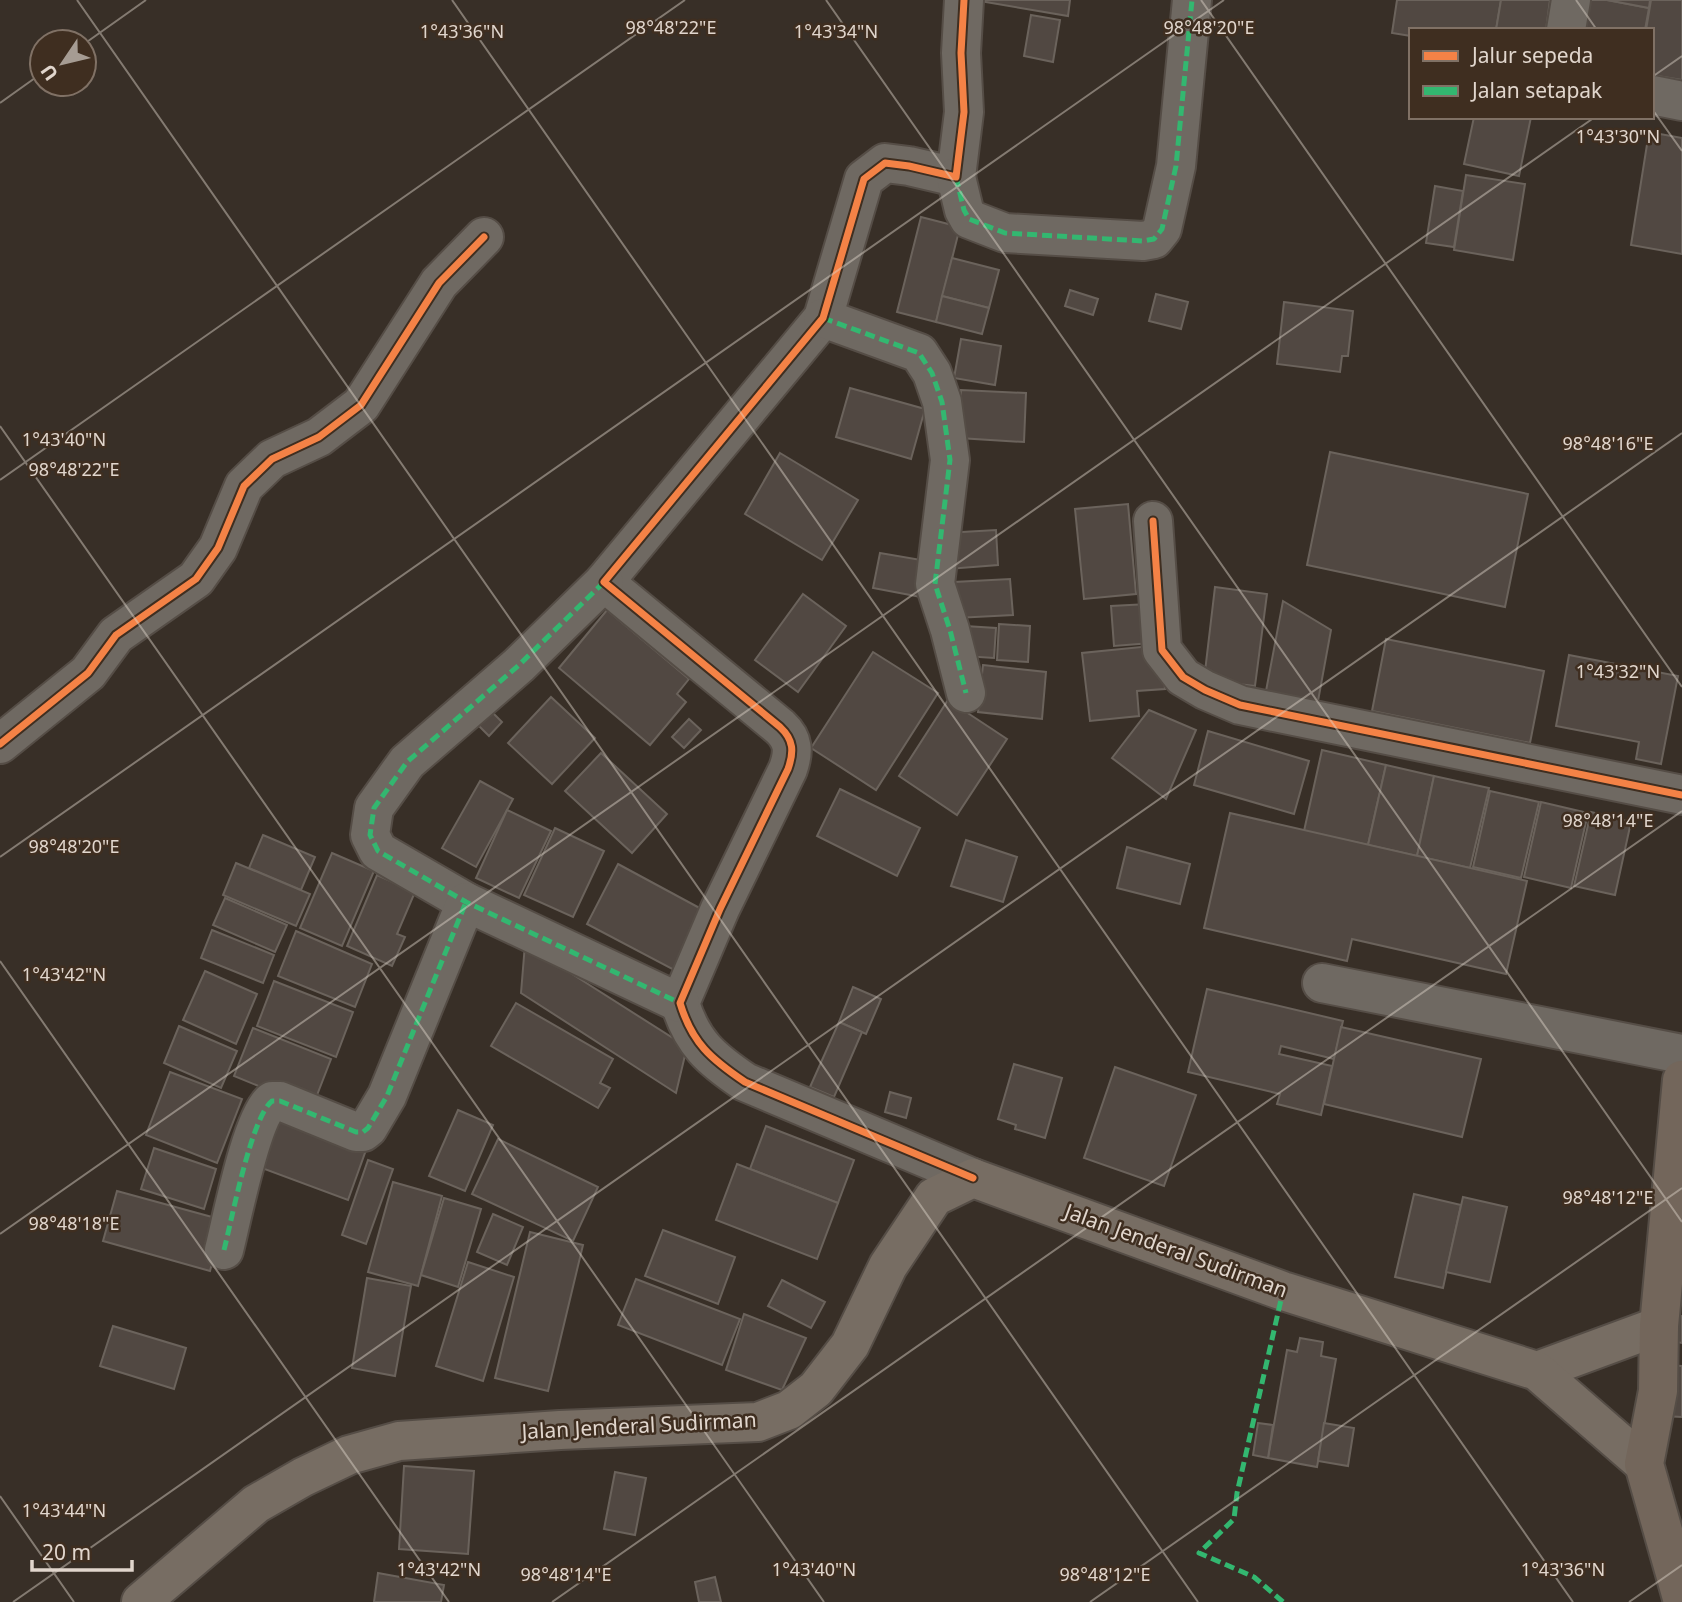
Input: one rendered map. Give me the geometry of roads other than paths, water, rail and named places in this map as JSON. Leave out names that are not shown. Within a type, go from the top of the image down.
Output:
[{"type":"highway","points":[[1682,1080],[1659,1326],[1658,1391],[1644,1464],[1682,1598]]},
{"type":"main road","name":"Jalan Jenderal Sudirman","points":[[141,1602],[256,1504],[349,1455],[399,1441],[560,1430],[758,1422],[789,1410],[816,1389],[850,1345],[888,1266],[934,1197],[973,1178],[1283,1291],[1537,1371],[1644,1464]]},
{"type":"main road","points":[[1537,1371],[1659,1326]]},
{"type":"street","points":[[964,0],[961,53],[964,112],[956,177],[964,211],[969,219],[1005,233],[1143,241],[1154,239],[1162,229],[1176,166],[1192,0]]},
{"type":"street","points":[[1566,28],[1571,0]]},
{"type":"street","points":[[1654,95],[1682,101]]},
{"type":"street","points":[[680,1003],[466,902],[378,852],[370,835],[374,807],[407,762],[519,664],[604,582],[823,318],[864,179],[886,163],[956,177]]},
{"type":"street","points":[[0,744],[88,673],[116,635],[196,579],[218,548],[244,486],[272,459],[319,437],[361,405],[439,284],[484,237]]},
{"type":"street","points":[[823,318],[919,353],[932,373],[942,402],[950,460],[935,583],[966,693]]},
{"type":"street","points":[[1153,521],[1162,650],[1183,677],[1205,690],[1240,705],[1682,795]]},
{"type":"street","points":[[604,582],[780,727],[789,735],[792,743],[792,758],[788,769],[720,909],[680,1003],[687,1025],[702,1048],[719,1065],[745,1082],[973,1178]]},
{"type":"street","points":[[224,1250],[254,1136],[267,1105],[272,1101],[280,1101],[356,1132],[363,1132],[368,1128],[387,1096],[466,902]]},
{"type":"street","points":[[1322,983],[1682,1054]]}]
